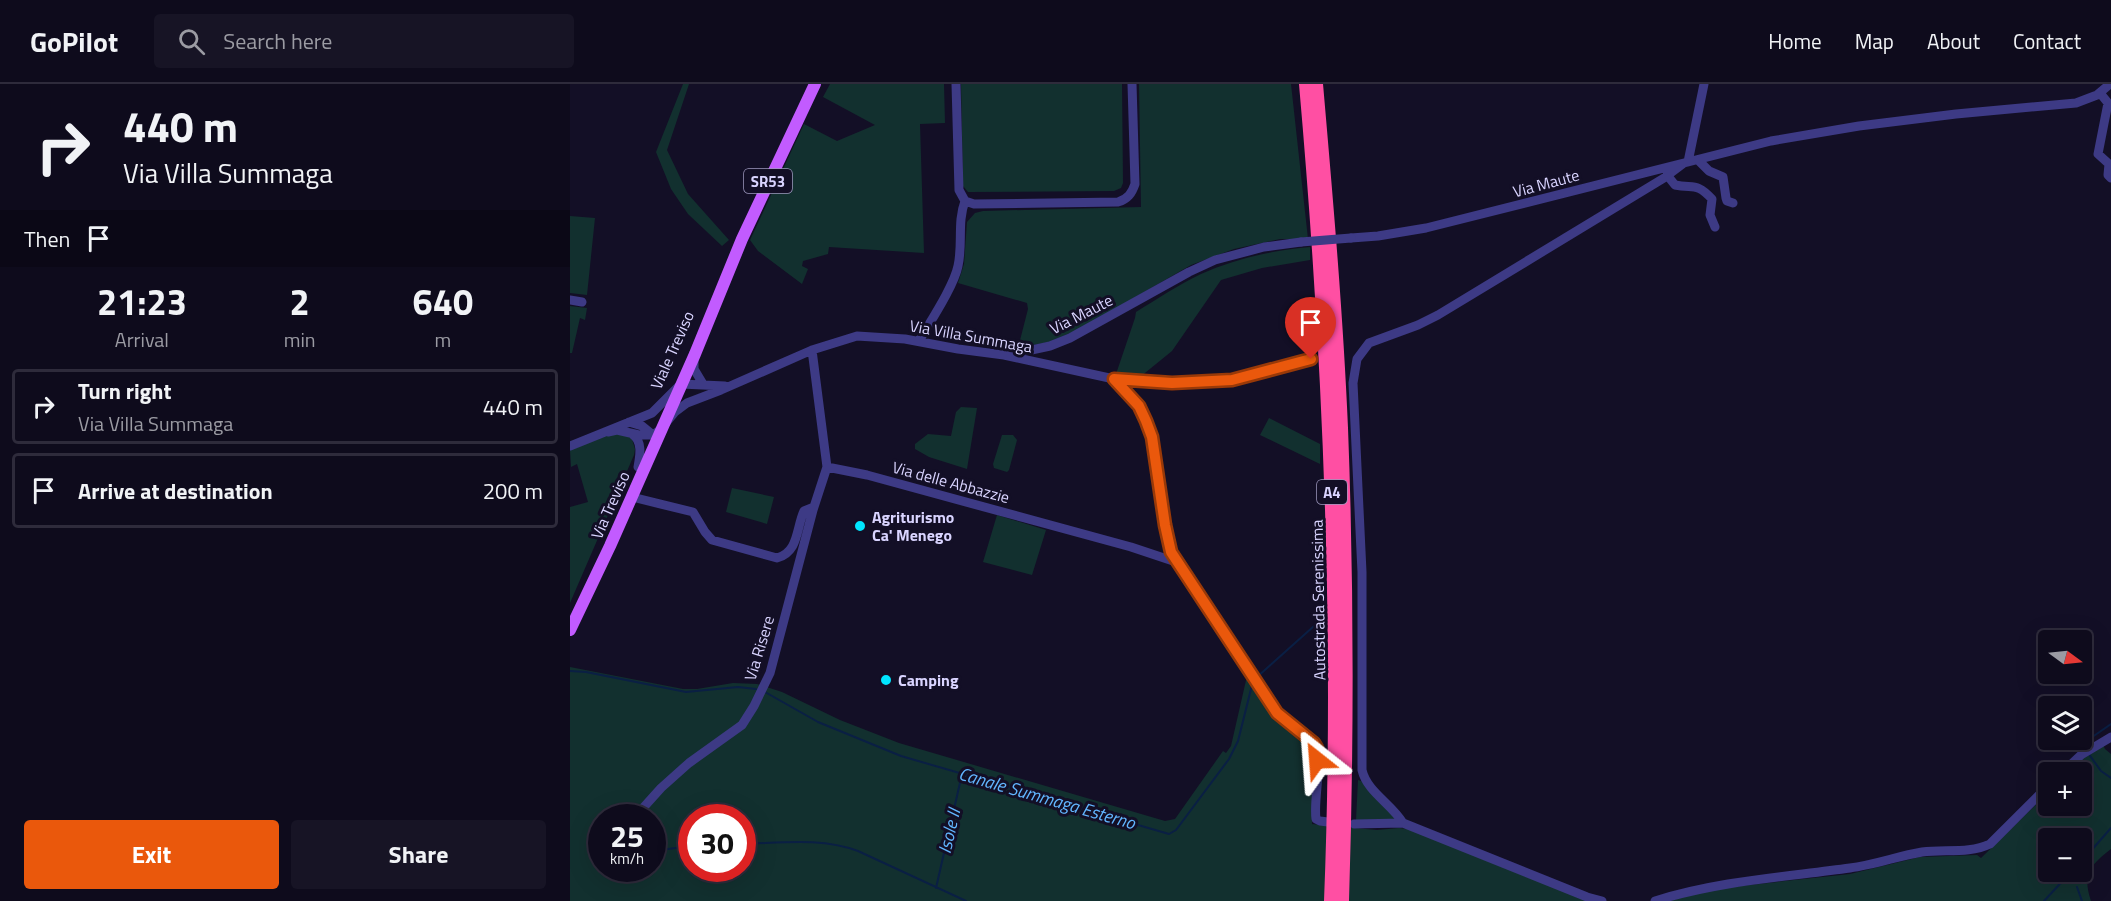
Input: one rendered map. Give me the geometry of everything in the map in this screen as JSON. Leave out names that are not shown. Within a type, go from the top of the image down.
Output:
[{"type":"highway","name":"Autostrada Serenissima","points":[[1306,84],[1319,229],[1331,429],[1336,630],[1335,810],[1331,901]]},
{"type":"highway","name":"Autostrada Serenissima","points":[[1316,84],[1329,231],[1341,428],[1346,624],[1342,901]]},
{"type":"main road","name":"Viale Treviso","points":[[657,432],[695,354],[724,280],[784,144],[814,84]]},
{"type":"main road","name":"Viale Treviso","points":[[657,432],[669,395],[724,280]]},
{"type":"main road","name":"Via Treviso","points":[[587,594],[601,555],[639,467],[657,432]]},
{"type":"main road","name":"Via Treviso","points":[[570,630],[632,497],[657,432]]},
{"type":"street","points":[[956,84],[959,190],[965,201],[974,204],[1118,202],[1124,200],[1131,193],[1135,184],[1132,84]]},
{"type":"street","points":[[1403,823],[1397,813],[1364,779],[1362,770],[1362,572],[1353,383],[1357,359],[1369,343],[1438,315],[1690,161],[1704,84]]},
{"type":"street","points":[[2107,89],[2108,103],[2098,154],[2109,164],[2108,175],[2111,178]]},
{"type":"street","name":"Via Maute","points":[[1004,355],[1040,349],[1079,334],[1189,272],[1215,260],[1264,247],[1411,231],[1806,134],[1956,114],[2076,103],[2107,89]]},
{"type":"street","points":[[1690,161],[1723,177],[1727,201],[1733,203]]},
{"type":"street","points":[[1633,176],[1642,191]]},
{"type":"street","points":[[1667,176],[1675,185],[1691,185],[1704,190],[1712,199],[1710,215],[1715,227]]},
{"type":"street","points":[[919,341],[958,266],[961,211],[965,201]]},
{"type":"street","points":[[570,300],[582,302]]},
{"type":"street","points":[[570,446],[608,432],[659,408],[681,384],[696,335]]},
{"type":"street","name":"Via Villa Summaga","points":[[657,432],[681,407],[705,395],[812,350],[844,338],[857,336],[890,337],[958,350],[1004,355],[1114,379],[1172,383],[1232,380],[1311,359]]},
{"type":"street","points":[[1038,363],[1040,349]]},
{"type":"street","points":[[812,350],[827,467]]},
{"type":"street","points":[[695,354],[694,369],[703,384]]},
{"type":"street","points":[[1114,379],[1139,406],[1152,437],[1171,552],[1277,713],[1317,748],[1316,819],[1328,822]]},
{"type":"street","points":[[681,384],[728,386]]},
{"type":"street","points":[[681,384],[696,394],[705,395]]},
{"type":"street","points":[[629,422],[657,432]]},
{"type":"street","points":[[608,432],[617,430],[637,437],[639,467]]},
{"type":"street","points":[[632,434],[657,432]]},
{"type":"street","name":"Via Risere","points":[[647,804],[670,779],[734,732],[749,716],[770,673],[814,507],[827,467]]},
{"type":"street","name":"Via delle Abbazzie","points":[[827,467],[901,484],[1180,563]]},
{"type":"street","name":"Via Risere","points":[[632,497],[693,513],[712,540],[777,558],[783,556],[793,546],[802,515],[807,509],[814,507]]},
{"type":"street","points":[[2074,762],[2111,737]]},
{"type":"street","points":[[1655,901],[1683,892],[1719,885],[1854,868],[1922,852],[1979,849],[1990,844],[2038,796]]},
{"type":"street","points":[[1354,824],[1403,823],[1602,901]]},
{"type":"green space","points":[[683,84],[689,84],[667,150],[688,194],[729,240],[722,246],[688,214],[671,189],[656,152]]},
{"type":"green space","points":[[830,84],[944,84],[945,123],[920,124],[924,253],[829,247],[828,254],[803,261],[802,266],[808,269],[802,284],[758,251],[750,240],[804,124],[837,141],[875,125],[823,97]]},
{"type":"green space","points":[[961,84],[1122,84],[1123,183],[1121,188],[1114,191],[968,192],[963,186]]},
{"type":"green space","points":[[1139,84],[1291,84],[1308,239],[1280,239],[1234,249],[1191,265],[1080,329],[1049,342],[1018,348],[1028,309],[1027,303],[958,283],[964,264],[967,222],[975,213],[983,211],[1141,207]]},
{"type":"green space","points":[[570,216],[595,218],[587,295],[570,293]]},
{"type":"green space","points":[[1310,247],[1310,260],[1262,268],[1221,280],[1172,351],[1140,377],[1116,374],[1136,312],[1201,274],[1227,264],[1282,250]]},
{"type":"green space","points":[[570,306],[587,308],[585,320],[580,318],[572,353],[570,353]]},
{"type":"green space","points":[[961,407],[977,408],[967,469],[929,457],[915,449],[915,444],[928,434],[951,436],[956,412]]},
{"type":"green space","points":[[1269,418],[1320,444],[1320,464],[1260,435]]},
{"type":"green space","points":[[615,432],[622,432],[632,439],[634,455],[570,603],[570,507],[588,502],[577,464],[571,467],[570,450]]},
{"type":"green space","points":[[1002,435],[1013,435],[1017,440],[1007,472],[994,468],[993,464]]},
{"type":"green space","points":[[732,488],[774,497],[767,524],[726,512]]},
{"type":"green space","points":[[997,515],[1046,530],[1032,575],[983,562]]},
{"type":"green space","points":[[570,667],[683,689],[733,683],[757,684],[782,692],[840,720],[899,743],[1165,821],[1175,819],[1223,751],[1226,753],[1231,746],[1247,676],[1277,722],[1308,746],[1314,754],[1312,824],[1377,830],[1408,829],[1592,901],[570,901]]},
{"type":"green space","points":[[2103,745],[2111,754],[2111,849],[2092,868],[2092,828],[2038,828],[2038,882],[2087,882],[2091,901],[1670,901],[1695,893],[1731,887],[1850,874],[1920,857],[1977,855],[1981,858],[2038,803],[2038,816],[2092,816],[2092,762],[2079,762]]},
{"type":"green space","points":[[1358,780],[1394,813],[1394,820],[1356,820]]},
{"type":"waterway","name":"Canale Summaga Esterno","points":[[1257,677],[1323,618]]},
{"type":"waterway","name":"Canale Summaga Esterno","points":[[570,671],[586,672],[686,692],[738,687],[756,689]]},
{"type":"waterway","name":"Canale Summaga Esterno","points":[[765,692],[818,722],[901,756],[1169,834],[1176,830],[1229,759],[1238,741],[1252,685]]},
{"type":"waterway","points":[[2092,737],[2111,724]]},
{"type":"waterway","points":[[2088,753],[2101,771],[2111,778]]},
{"type":"waterway","name":"Isole II","points":[[936,888],[962,774]]},
{"type":"waterway","points":[[2092,850],[2111,828]]},
{"type":"waterway","points":[[756,844],[815,842],[844,847],[858,851],[966,901]]},
{"type":"waterway","points":[[666,849],[678,848]]},
{"type":"waterway","points":[[2044,901],[2062,882]]},
{"type":"waterway","points":[[2077,887],[2082,901]]},
{"type":"place","name":"Agriturismo Ca' Menego","points":[[860,526]]},
{"type":"place","name":"Camping","points":[[886,680]]},
{"type":"route","points":[[1311,359],[1232,380],[1172,383],[1114,379],[1139,406],[1152,437],[1171,552],[1277,713],[1314,743],[1317,748],[1317,760]]}]
